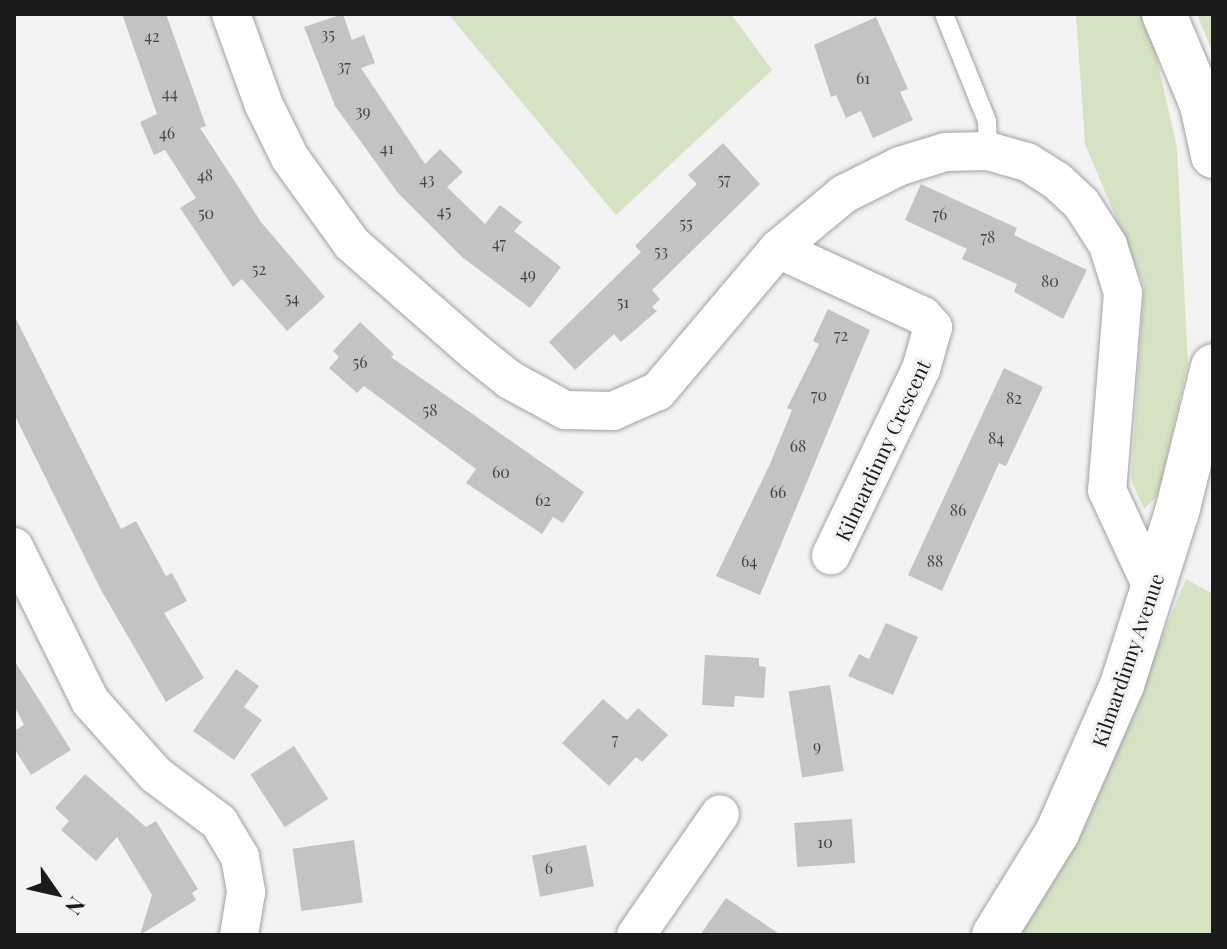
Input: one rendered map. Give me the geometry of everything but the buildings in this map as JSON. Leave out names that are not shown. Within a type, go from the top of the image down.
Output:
[{"type":"street","points":[[231,14],[264,105],[290,158],[352,244],[416,305],[487,362],[565,410],[613,411],[658,391],[778,249],[844,194],[900,166],[945,152],[988,151],[1027,162],[1056,180],[1081,203],[1108,245],[1123,293],[1107,490],[1120,525],[1153,589]]},
{"type":"street","points":[[1164,14],[1202,105],[1213,156]]},
{"type":"street","name":"Kilmardinny Crescent","points":[[778,249],[923,316],[933,327],[921,369],[831,555]]},
{"type":"street","name":"Kilmardinny Avenue","points":[[994,935],[1057,833],[1090,765],[1177,512],[1213,366]]},
{"type":"street","points":[[1120,525],[1147,535],[1177,512]]},
{"type":"street","points":[[14,547],[90,701],[156,775],[219,822],[240,857],[246,892],[239,935]]},
{"type":"street","points":[[636,935],[720,814]]},
{"type":"lane","points":[[944,14],[987,121],[988,151]]},
{"type":"green space","points":[[448,14],[731,14],[772,70],[616,215]]},
{"type":"green space","points":[[1076,14],[1141,14],[1150,28],[1177,148],[1188,364],[1158,495],[1144,509],[1131,480],[1144,285],[1085,144]]},
{"type":"green space","points":[[1197,14],[1213,14],[1213,54]]},
{"type":"green space","points":[[1186,579],[1213,594],[1213,935],[1002,935],[1091,808]]}]
